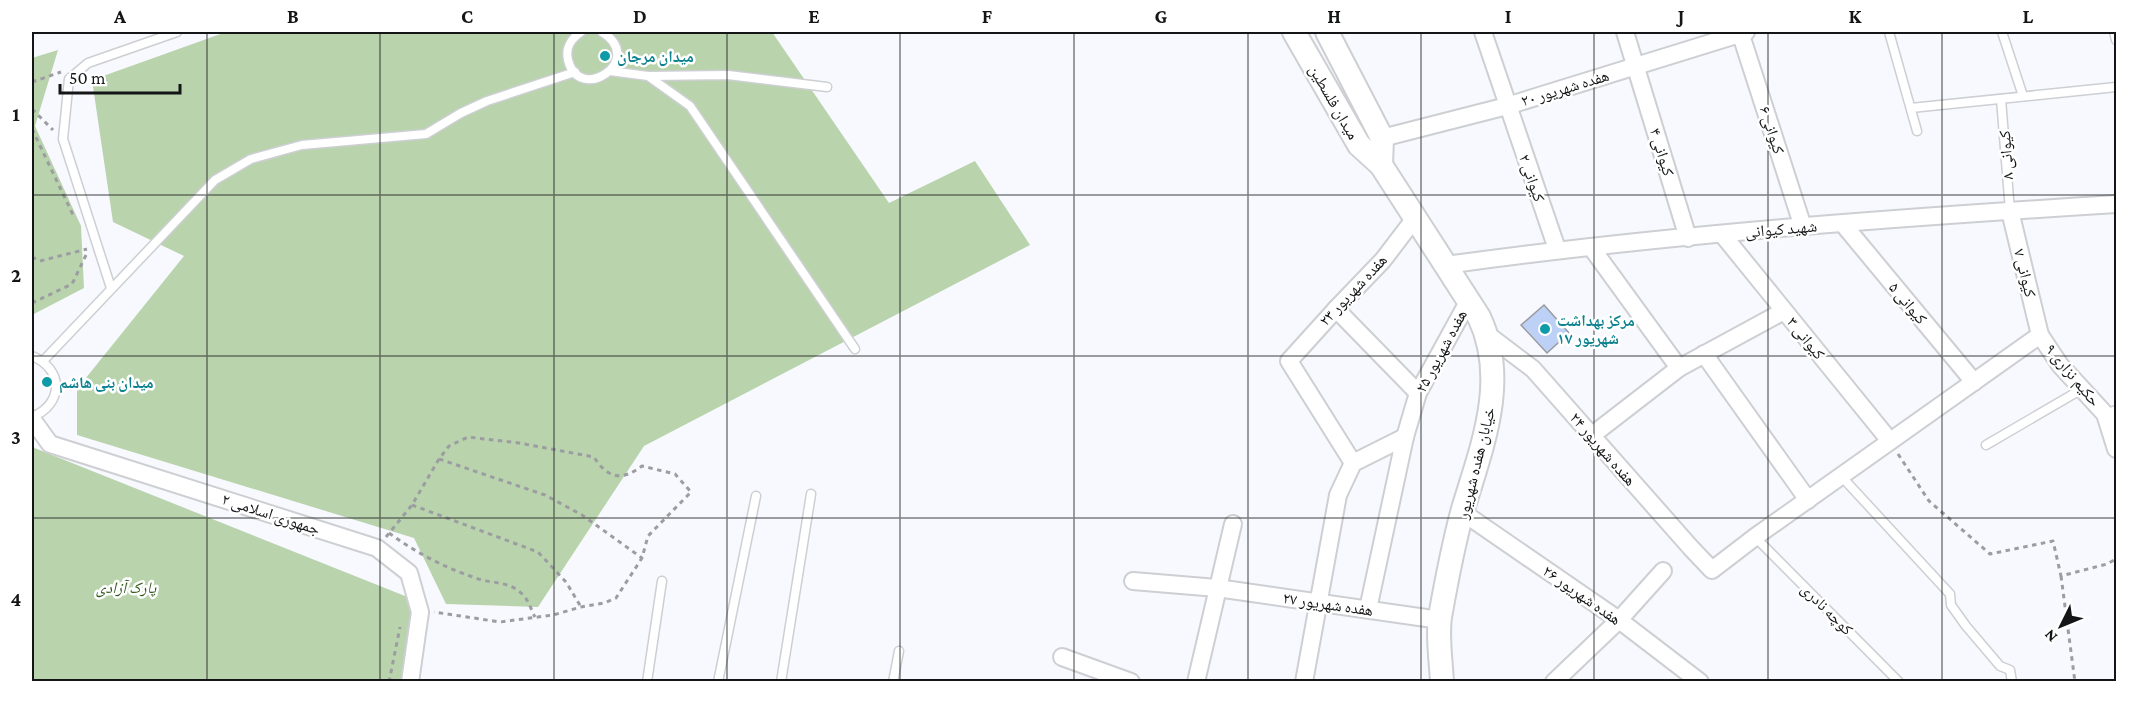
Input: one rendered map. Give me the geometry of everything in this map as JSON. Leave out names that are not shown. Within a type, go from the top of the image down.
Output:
[{"type":"street","name":"میدان فلسطین","points":[[1294,32],[1359,145],[1381,165]]},
{"type":"street","name":"میدان فلسطین","points":[[1327,32],[1382,138],[1381,165]]},
{"type":"street","name":"کیوانی ۲","points":[[1482,32],[1557,249]]},
{"type":"street","name":"کیوانی ۴","points":[[1625,32],[1688,238]]},
{"type":"street","name":"هفده شهریور ۲۰","points":[[1382,138],[1507,106],[1742,32]]},
{"type":"street","name":"کیوانی ۶","points":[[1742,32],[1803,227]]},
{"type":"street","name":"خیابان هفده شهریور","points":[[1381,165],[1469,300],[1488,335],[1492,364],[1492,403],[1484,443],[1462,512],[1440,620],[1442,681]]},
{"type":"street","name":"شهید کیوانی","points":[[1446,265],[1557,249],[1803,227],[2116,204]]},
{"type":"street","name":"کیوانی ۷","points":[[2010,211],[2040,335]]},
{"type":"street","name":"هفده شهریور ۲۳","points":[[1353,463],[1289,361],[1383,260],[1415,218]]},
{"type":"street","name":"کیوانی ۵","points":[[1843,224],[1974,382]]},
{"type":"street","name":"کیوانی ۳","points":[[1722,234],[1890,441]]},
{"type":"street","points":[[1591,247],[1679,368]]},
{"type":"street","name":"هفده شهریور ۲۵","points":[[1368,609],[1405,437],[1418,393],[1469,300]]},
{"type":"street","points":[[1336,309],[1418,393]]},
{"type":"street","points":[[1591,436],[1679,368],[1784,311]]},
{"type":"street","name":"هفده شهریور ۲۴","points":[[1488,335],[1533,369],[1712,570],[1755,537]]},
{"type":"street","points":[[1755,537],[2040,335]]},
{"type":"street","name":"حکیم نزاری ۹","points":[[2040,335],[2060,365],[2082,389],[2111,412],[2116,449]]},
{"type":"street","points":[[1704,354],[1808,500]]},
{"type":"street","name":"جمهوری اسلامی ۲","points":[[32,418],[50,444],[377,548],[409,573],[420,612],[410,681]]},
{"type":"street","points":[[1304,681],[1338,495],[1353,463],[1405,437]]},
{"type":"street","name":"هفده شهریور ۲۶","points":[[1462,512],[1619,620],[1700,681]]},
{"type":"street","points":[[1196,681],[1233,525]]},
{"type":"street","points":[[1554,681],[1619,620],[1663,571]]},
{"type":"street","name":"هفده شهریور ۲۷","points":[[1133,581],[1217,588],[1440,620]]},
{"type":"street","points":[[1062,657],[1131,681]]},
{"type":"lane","points":[[111,288],[63,139],[69,79],[88,63],[177,32]]},
{"type":"lane","points":[[576,33],[569,45],[567,55],[569,64],[583,77],[593,79],[602,77],[616,63],[615,44],[609,36],[602,32]]},
{"type":"lane","points":[[1889,32],[1917,131]]},
{"type":"lane","points":[[2002,32],[2023,96]]},
{"type":"lane","points":[[2114,32],[2116,40]]},
{"type":"lane","points":[[610,71],[648,76],[728,75],[827,87]]},
{"type":"lane","points":[[43,361],[214,180],[251,159],[302,145],[426,134],[461,113],[487,101],[575,72]]},
{"type":"lane","points":[[648,76],[690,106],[855,349]]},
{"type":"lane","points":[[1911,108],[2116,87]]},
{"type":"lane","name":"کیوانی ۸","points":[[2001,99],[2010,211]]},
{"type":"lane","points":[[32,356],[43,361],[52,370],[56,381],[56,393],[51,405],[32,418]]},
{"type":"lane","points":[[1986,445],[2082,389]]},
{"type":"lane","points":[[1841,476],[1950,594],[1951,605],[2000,666],[2010,670],[2012,681]]},
{"type":"lane","points":[[781,681],[811,494]]},
{"type":"lane","points":[[718,681],[756,495]]},
{"type":"lane","name":"کوچه نادری","points":[[1755,537],[1899,681]]},
{"type":"lane","points":[[647,681],[662,582]]},
{"type":"lane","points":[[893,681],[899,651]]},
{"type":"path","points":[[32,109],[63,139]]},
{"type":"path","points":[[32,129],[75,220]]},
{"type":"path","points":[[84,239],[89,249]]},
{"type":"path","points":[[32,258],[40,261],[89,249]]},
{"type":"path","points":[[32,303],[72,284],[89,249]]},
{"type":"path","points":[[377,548],[412,505],[449,446],[468,437],[519,443],[594,457],[601,468],[616,476],[631,475],[642,466],[675,474],[691,492],[648,536],[642,558],[616,598],[553,615],[500,622],[441,612],[420,612]]},
{"type":"path","points":[[1890,441],[1929,501],[1990,554],[2053,541],[2061,576],[2075,681]]},
{"type":"path","points":[[439,459],[545,495],[582,515],[642,558]]},
{"type":"path","points":[[412,505],[538,552],[566,582],[581,607]]},
{"type":"path","points":[[389,533],[407,546],[452,570],[479,580],[503,582],[523,593],[536,617]]},
{"type":"path","points":[[2061,576],[2116,560]]},
{"type":"green space","points":[[226,32],[772,32],[889,203],[975,161],[1030,245],[644,446],[538,607],[446,604],[414,538],[77,435],[77,389],[184,256],[113,222],[92,80]]},
{"type":"green space","points":[[58,50],[35,126],[81,226],[84,288],[32,315],[32,58]]},
{"type":"green space","name":"پارک آزادی","points":[[32,447],[410,598],[416,611],[401,681],[32,681]]},
{"type":"building","name":"مرکز بهداشت ۱۷ شهریور","points":[[1544,305],[1569,333],[1547,353],[1521,325]]},
{"type":"place","name":"میدان مرجان","points":[[605,56]]},
{"type":"place","name":"مرکز بهداشت ۱۷ شهریور","points":[[1545,329]]},
{"type":"place","name":"میدان بنی هاشم","points":[[47,382]]}]
